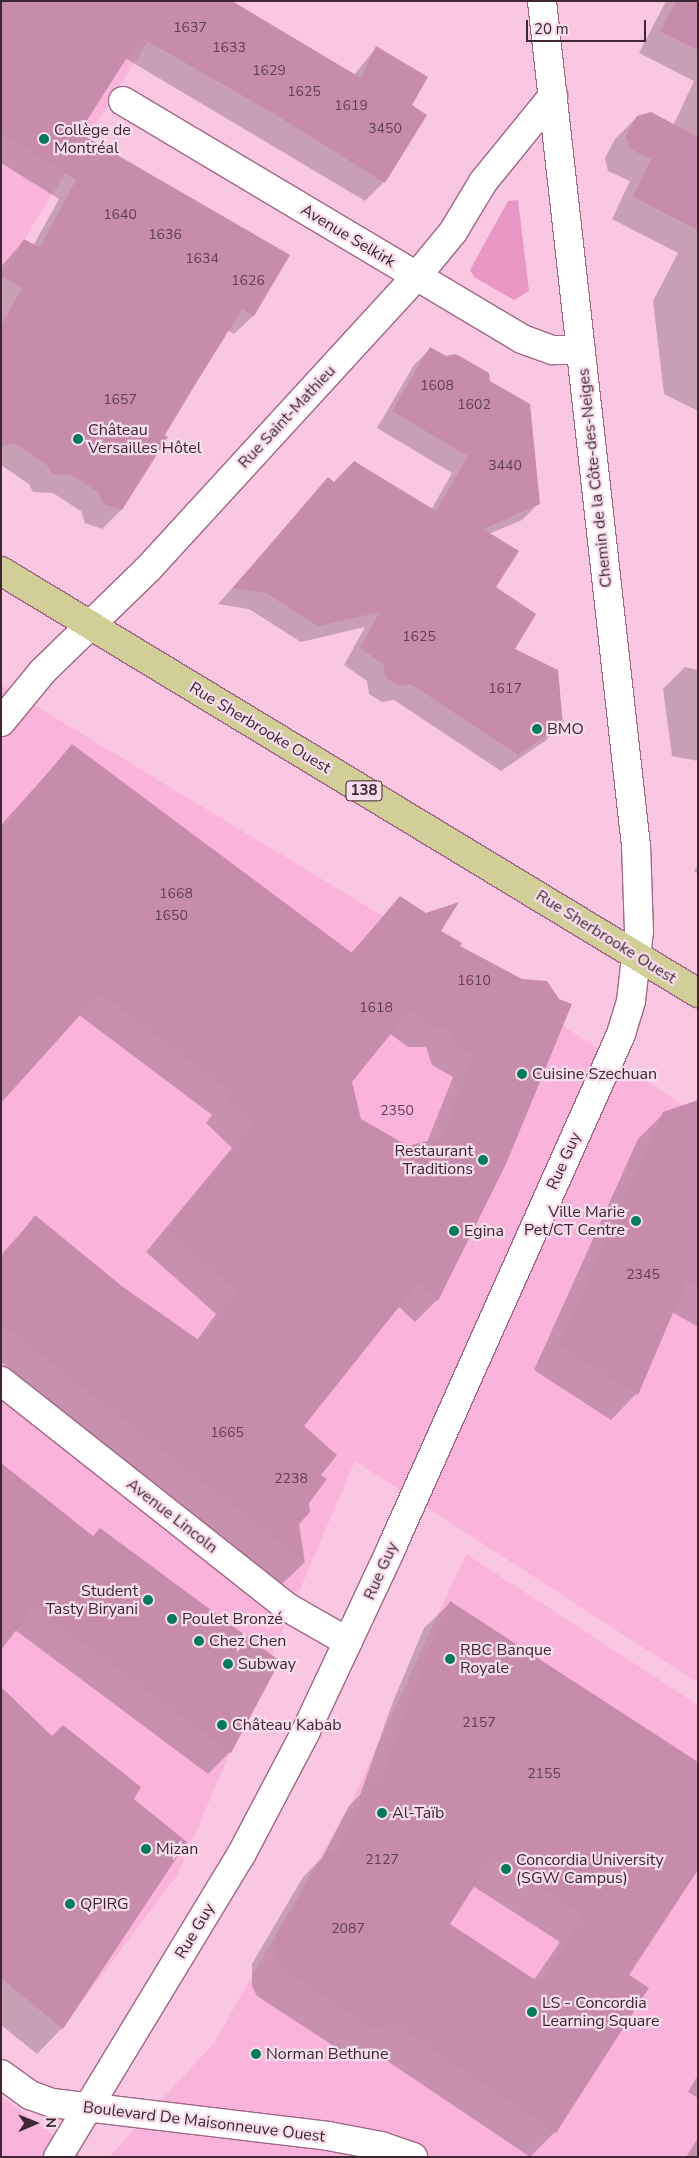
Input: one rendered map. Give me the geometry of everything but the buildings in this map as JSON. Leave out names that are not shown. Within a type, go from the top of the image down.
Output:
[{"type":"main road","name":"Chemin de la Côte-des-Neiges","points":[[542,1],[636,846],[638,956]]},
{"type":"main road","name":"Rue Saint-Mathieu","points":[[1,722],[42,672],[148,568],[416,277],[453,232],[483,182],[553,96]]},
{"type":"main road","name":"Avenue Selkirk","points":[[123,101],[416,277],[532,344],[553,350],[581,350]]},
{"type":"main road","name":"Rue Sherbrooke Ouest","points":[[1,571],[698,993]]},
{"type":"main road","name":"Rue Guy","points":[[58,2157],[241,1855],[348,1642],[620,1034],[631,1001],[638,956]]},
{"type":"main road","name":"Avenue Lincoln","points":[[1,1381],[287,1607],[348,1642]]},
{"type":"main road","name":"Boulevard De Maisonneuve Ouest","points":[[1,2074],[39,2099],[88,2108],[328,2136],[381,2146],[413,2157]]},
{"type":"shaded area","name":"Collège de Montréal","points":[[1,1],[173,1],[1,276]]},
{"type":"shaded area","points":[[518,200],[529,291],[514,300],[474,277],[470,270],[508,201]]},
{"type":"shaded area","points":[[1,685],[545,1014],[698,1115],[698,1683],[355,1461],[178,1874],[80,2004],[1,1937]]},
{"type":"shaded area","name":"Concordia University (SGW Campus)","points":[[466,1554],[698,1705],[698,2157],[109,2157],[214,2043],[352,1801]]},
{"type":"shaded area","points":[[1,2096],[83,2157],[1,2157]]},
{"type":"place","name":"Collège de Montréal","points":[[44,139]]},
{"type":"place","name":"Château Versailles Hôtel","points":[[78,439]]},
{"type":"place","name":"BMO","points":[[537,729]]},
{"type":"place","name":"Cuisine Szechuan","points":[[522,1074]]},
{"type":"place","name":"Restaurant Traditions","points":[[483,1160]]},
{"type":"place","name":"Ville Marie Pet/CT Centre","points":[[636,1221]]},
{"type":"place","name":"Egina","points":[[454,1231]]},
{"type":"place","name":"Student Tasty Biryani","points":[[148,1600]]},
{"type":"place","name":"Poulet Bronzé","points":[[172,1619]]},
{"type":"place","name":"Chez Chen","points":[[199,1641]]},
{"type":"place","name":"RBC Banque Royale","points":[[450,1659]]},
{"type":"place","name":"Subway","points":[[228,1664]]},
{"type":"place","name":"Château Kabab","points":[[222,1725]]},
{"type":"place","name":"Al-Taïb","points":[[382,1813]]},
{"type":"place","name":"Mizan","points":[[146,1849]]},
{"type":"place","name":"Concordia University (SGW Campus)","points":[[506,1869]]},
{"type":"place","name":"QPIRG","points":[[70,1904]]},
{"type":"place","name":"LS - Concordia Learning Square","points":[[532,2012]]},
{"type":"place","name":"Norman Bethune","points":[[256,2054]]}]
